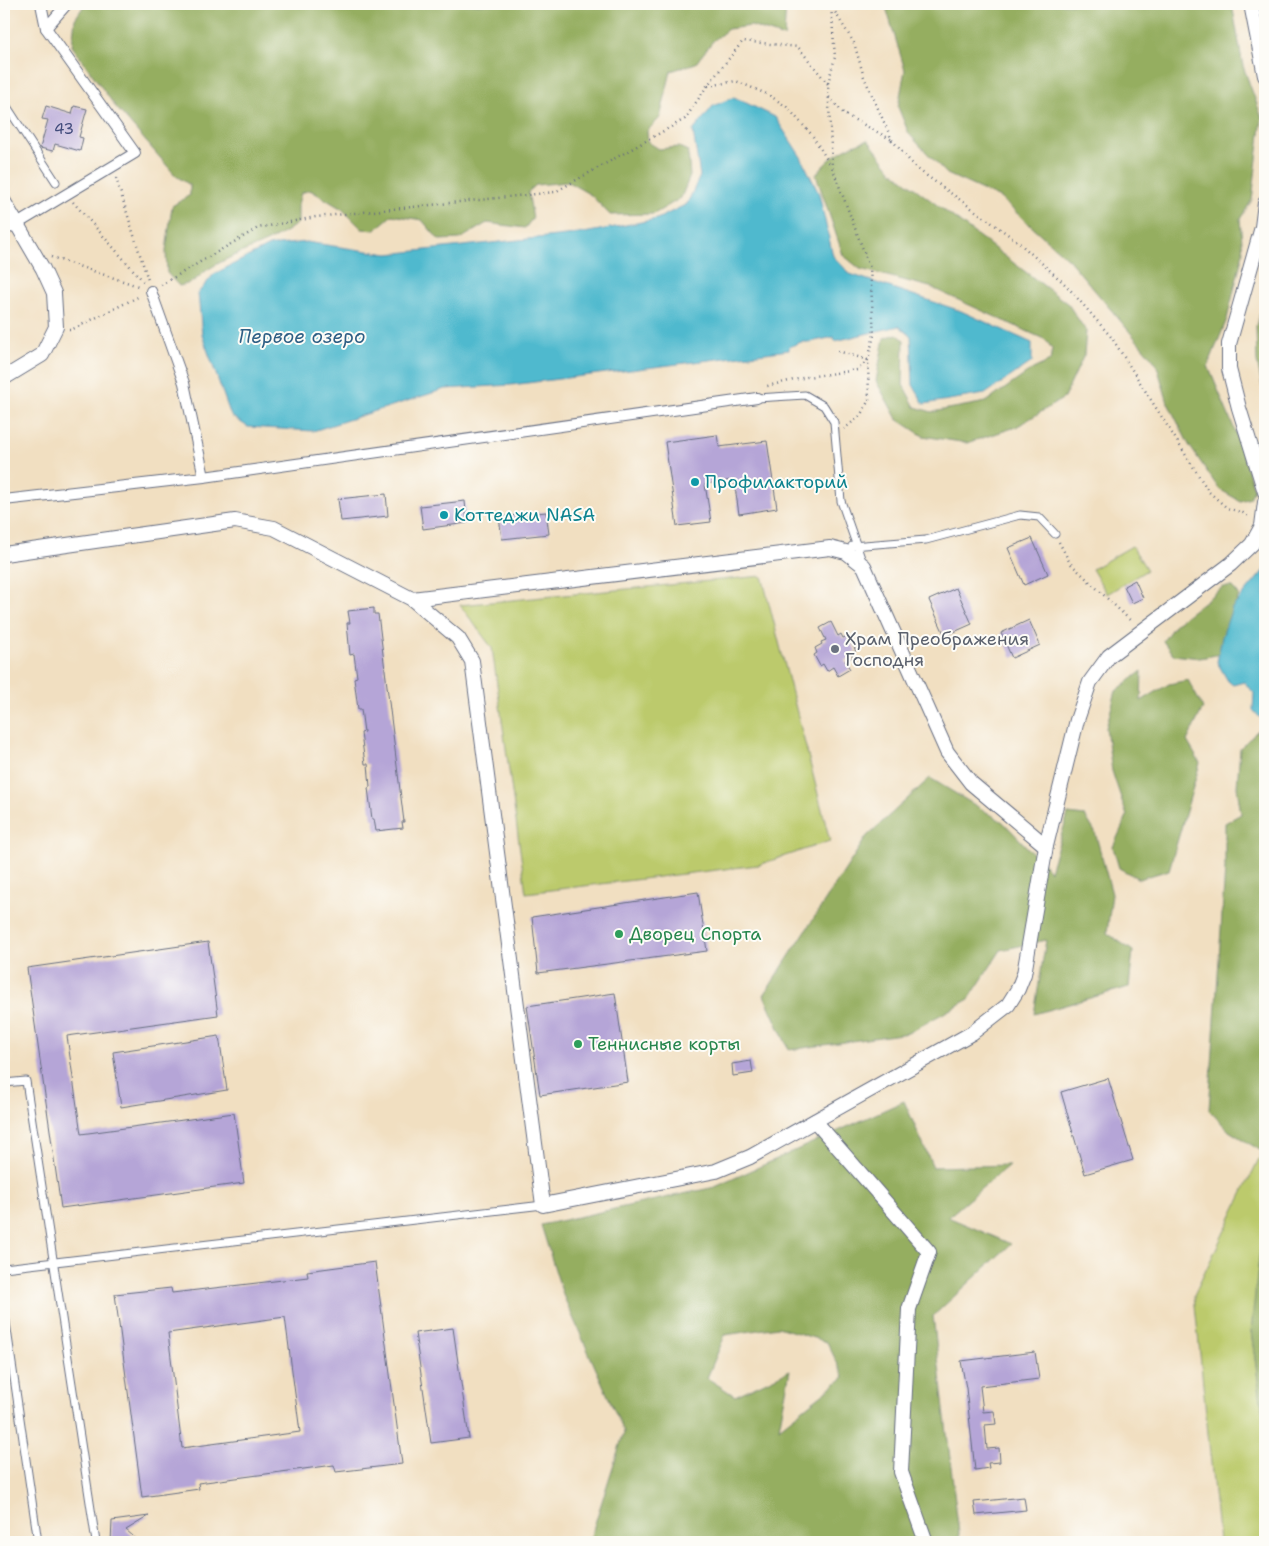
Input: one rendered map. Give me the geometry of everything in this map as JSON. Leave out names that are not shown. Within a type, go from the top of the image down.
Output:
[{"type":"street","points":[[17,224],[135,154],[46,28],[41,4]]},
{"type":"street","points":[[46,28],[67,4]]},
{"type":"street","points":[[1251,4],[1265,76]]},
{"type":"street","points":[[4,202],[43,269],[54,293],[56,327],[42,355],[4,378]]},
{"type":"street","points":[[1265,203],[1262,227],[1229,344],[1229,369],[1265,492]]},
{"type":"street","points":[[151,291],[184,383],[204,477]]},
{"type":"street","points":[[4,500],[204,477],[757,398]]},
{"type":"street","points":[[4,554],[235,521],[274,528],[412,599],[458,638],[472,661],[543,1205],[716,1171],[750,1157],[972,1033],[1008,1005],[1018,990],[1024,974],[1046,846],[1077,720],[1090,682],[1109,656],[1231,564],[1252,544],[1262,526],[1265,502]]},
{"type":"street","points":[[412,599],[830,548],[846,552],[864,566],[947,752],[971,783],[1046,846]]},
{"type":"street","points":[[815,1121],[929,1252],[909,1310],[901,1472],[926,1542]]},
{"type":"lane","points":[[4,102],[56,182]]},
{"type":"lane","points":[[4,233],[17,224]]},
{"type":"lane","points":[[757,398],[805,396],[824,406],[834,422],[841,501],[864,566]]},
{"type":"lane","points":[[830,548],[926,540],[1020,515],[1039,517],[1054,534]]},
{"type":"lane","points":[[4,1083],[26,1081],[96,1542]]},
{"type":"lane","points":[[4,1268],[543,1205]]},
{"type":"lane","points":[[4,1309],[38,1542]]},
{"type":"path","points":[[830,5],[838,4]]},
{"type":"path","points":[[830,5],[835,56],[828,84],[832,167]]},
{"type":"path","points":[[830,5],[854,43],[864,76],[892,140],[916,168],[1016,241],[1066,285],[1112,338],[1209,492],[1227,508],[1243,513],[1262,526]]},
{"type":"path","points":[[56,327],[71,330],[151,291],[258,228],[316,217],[556,192],[685,119],[707,86],[743,41],[798,47],[828,84]]},
{"type":"path","points":[[707,86],[736,81],[769,95],[787,106],[812,135],[832,167],[870,268],[874,335],[868,360],[869,400],[860,416],[835,437]]},
{"type":"path","points":[[828,95],[844,114],[892,140]]},
{"type":"path","points":[[113,167],[151,291]]},
{"type":"path","points":[[67,194],[151,291]]},
{"type":"path","points":[[33,252],[151,291]]},
{"type":"path","points":[[838,351],[868,360]]},
{"type":"path","points":[[757,398],[764,387],[807,377],[857,370],[868,360]]},
{"type":"path","points":[[1054,534],[1070,563],[1141,631]]},
{"type":"green space","points":[[85,4],[786,4],[784,37],[751,26],[728,29],[713,41],[696,63],[671,71],[660,118],[647,131],[648,142],[659,149],[679,147],[688,151],[690,176],[681,198],[654,214],[610,215],[591,195],[568,182],[536,185],[528,192],[533,218],[525,228],[487,223],[460,239],[439,240],[422,220],[392,215],[375,230],[362,229],[342,209],[310,190],[301,193],[298,204],[298,223],[267,242],[223,261],[190,283],[179,286],[167,273],[166,251],[172,206],[190,195],[190,185],[176,176],[115,106],[72,46],[75,19]]},
{"type":"green space","points":[[885,4],[1232,4],[1243,66],[1262,118],[1252,200],[1240,219],[1243,253],[1227,319],[1208,366],[1234,428],[1254,489],[1250,498],[1240,501],[1219,489],[1189,445],[1168,403],[1156,363],[1069,260],[1000,198],[947,174],[909,134],[898,107],[905,70]]},
{"type":"green space","points":[[868,140],[892,171],[1068,304],[1086,331],[1084,355],[1064,398],[1016,427],[967,443],[923,436],[897,419],[876,381],[884,338],[897,334],[904,340],[903,385],[915,407],[932,412],[986,402],[1033,369],[1050,361],[1052,349],[1046,340],[930,287],[860,269],[843,255],[816,175],[833,157],[853,145]]},
{"type":"green space","points":[[1265,297],[1265,400],[1257,362],[1256,326]]},
{"type":"green space","points":[[1132,546],[1147,570],[1107,594],[1092,569]]},
{"type":"green space","points":[[762,576],[830,841],[758,865],[526,893],[492,648],[460,605]]},
{"type":"green space","points":[[1223,587],[1232,587],[1239,595],[1221,654],[1200,658],[1173,655],[1163,641],[1175,624]]},
{"type":"green space","points":[[1142,671],[1141,701],[1169,684],[1188,680],[1203,708],[1187,741],[1200,763],[1169,870],[1139,879],[1119,868],[1113,847],[1127,816],[1112,771],[1106,728],[1116,691]]},
{"type":"green space","points":[[1259,729],[1265,735],[1265,1151],[1263,1152],[1229,1131],[1209,1110],[1225,869],[1225,823],[1241,814],[1237,787],[1240,748]]},
{"type":"green space","points":[[930,778],[1003,822],[1050,871],[1068,814],[1085,816],[1095,832],[1112,894],[1107,933],[1133,951],[1129,987],[1034,1014],[1046,940],[1001,950],[969,999],[908,1033],[789,1050],[764,995],[867,836]]},
{"type":"green space","points":[[904,1101],[933,1167],[1009,1165],[948,1217],[1011,1244],[933,1316],[960,1542],[589,1542],[624,1432],[563,1295],[541,1225],[715,1187]],"holes":[[[778,1327],[827,1342],[844,1377],[779,1428],[790,1370],[735,1396],[707,1378],[725,1335]]]},
{"type":"green space","points":[[1265,1146],[1265,1301],[1251,1331],[1265,1428],[1265,1542],[1219,1542],[1194,1295]]},
{"type":"green space","points":[[1265,1223],[1265,1428],[1251,1331],[1259,1257]]},
{"type":"water","name":"Первое озеро","points":[[734,97],[775,117],[801,157],[819,194],[833,256],[850,274],[961,311],[1032,343],[1032,362],[985,394],[924,404],[913,385],[911,336],[899,326],[835,341],[834,337],[801,342],[789,347],[789,350],[511,385],[445,389],[313,431],[248,427],[231,416],[202,335],[198,293],[214,274],[269,246],[306,242],[388,254],[584,233],[657,219],[687,204],[700,176],[693,131],[713,106]]},
{"type":"water","points":[[1265,569],[1265,723],[1253,710],[1254,693],[1244,682],[1233,685],[1228,681],[1217,662],[1222,637],[1232,608]]},
{"type":"building","points":[[46,106],[72,114],[74,106],[87,109],[79,137],[83,138],[80,151],[55,144],[53,151],[40,148],[48,120],[42,119]]},
{"type":"building","name":"Профилакторий","points":[[717,435],[719,447],[767,441],[777,508],[739,514],[734,480],[705,484],[711,522],[677,526],[665,442]]},
{"type":"building","points":[[386,494],[388,516],[341,521],[338,499]]},
{"type":"building","name":"Коттеджи NASA","points":[[465,501],[467,523],[423,529],[420,506]]},
{"type":"building","points":[[546,512],[549,534],[502,539],[499,517]]},
{"type":"building","points":[[1032,538],[1048,574],[1024,585],[1008,548]]},
{"type":"building","points":[[1135,580],[1143,598],[1132,603],[1124,586]]},
{"type":"building","points":[[956,588],[972,624],[945,636],[929,600]]},
{"type":"building","points":[[374,608],[374,614],[378,614],[404,822],[402,822],[403,828],[376,831],[374,819],[372,819],[368,788],[370,787],[368,764],[365,764],[361,733],[364,732],[361,709],[358,709],[354,678],[357,677],[354,654],[350,655],[347,623],[350,623],[348,611]]},
{"type":"building","points":[[1029,620],[1040,645],[1012,658],[1001,633]]},
{"type":"building","name":"Храм Преображения Господня","points":[[831,622],[838,636],[841,634],[843,638],[848,636],[856,651],[851,653],[853,657],[845,661],[850,669],[838,676],[833,667],[827,671],[823,664],[820,666],[814,655],[817,653],[815,648],[826,640],[820,628]]},
{"type":"building","name":"Дворец Спорта","points":[[698,892],[707,951],[538,973],[532,917]]},
{"type":"building","points":[[208,942],[218,1015],[67,1036],[81,1134],[234,1113],[244,1183],[61,1208],[27,968]]},
{"type":"building","name":"Теннисные корты","points":[[615,993],[628,1082],[540,1095],[527,1006]]},
{"type":"building","points":[[219,1036],[227,1090],[121,1107],[113,1052]]},
{"type":"building","points":[[751,1061],[753,1073],[733,1076],[732,1064]]},
{"type":"building","points":[[1108,1078],[1133,1160],[1085,1174],[1061,1092]]},
{"type":"building","points":[[375,1262],[402,1464],[336,1472],[334,1465],[198,1483],[199,1489],[142,1497],[115,1294],[171,1288],[172,1293],[308,1277],[307,1271]],"holes":[[[285,1317],[300,1432],[182,1448],[168,1333]]]},
{"type":"building","points":[[453,1328],[469,1438],[431,1443],[415,1333]]},
{"type":"building","points":[[1035,1352],[1039,1379],[980,1386],[983,1412],[994,1411],[996,1424],[985,1425],[987,1449],[999,1448],[1000,1462],[988,1463],[989,1468],[975,1470],[966,1388],[961,1361]]},
{"type":"building","points":[[1024,1497],[1026,1510],[976,1515],[974,1502]]},
{"type":"building","points":[[149,1516],[126,1530],[140,1542],[111,1542],[112,1521]]},
{"type":"place","name":"Профилакторий","points":[[695,482]]},
{"type":"place","name":"Коттеджи NASA","points":[[444,515]]},
{"type":"place","name":"Храм Преображения Господня","points":[[835,649]]},
{"type":"place","name":"Дворец Спорта","points":[[619,934]]},
{"type":"place","name":"Теннисные корты","points":[[578,1044]]}]
